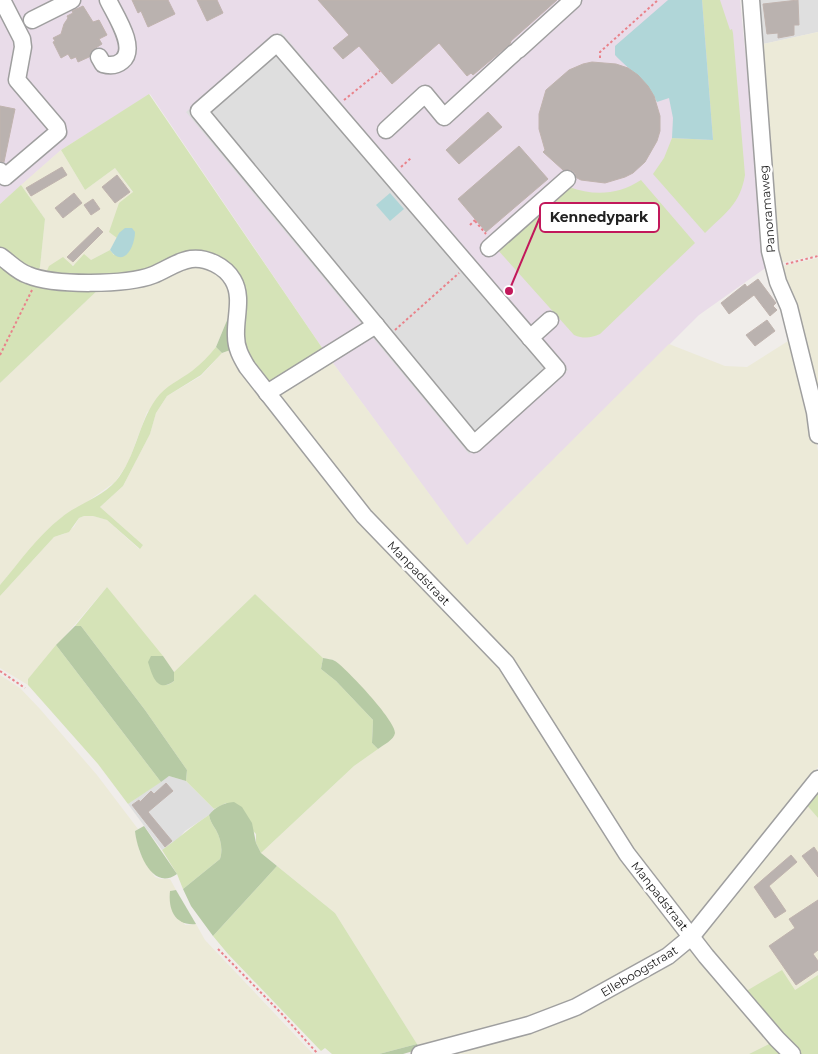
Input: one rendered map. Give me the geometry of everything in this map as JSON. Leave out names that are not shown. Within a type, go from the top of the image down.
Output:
[{"type":"street","points":[[0,171],[5,177],[58,132],[57,127],[17,80],[23,47],[22,39],[2,0]]},
{"type":"street","points":[[32,20],[72,0]]},
{"type":"street","points":[[99,57],[103,64],[114,65],[126,56],[128,48],[127,38],[108,0]]},
{"type":"street","points":[[386,130],[425,94],[444,117],[573,0]]},
{"type":"street","name":"Panoramaweg","points":[[751,0],[770,251],[773,267],[789,307],[817,412]]},
{"type":"street","points":[[277,43],[468,265],[556,368],[474,444],[199,111],[277,43]]},
{"type":"street","points":[[492,245],[567,179]]},
{"type":"street","name":"Manpadstraat","points":[[0,256],[27,275],[38,278],[81,282],[129,280],[153,275],[181,261],[200,258],[213,263],[229,274],[237,289],[236,337],[238,352],[247,368],[364,516],[506,663],[627,854],[691,937],[777,1039],[792,1054]]},
{"type":"street","points":[[530,338],[550,320]]},
{"type":"street","points":[[267,393],[376,325]]},
{"type":"street","points":[[817,412],[818,435]]},
{"type":"street","name":"Elleboogstraat","points":[[420,1054],[528,1025],[569,1010],[668,956],[691,937],[818,779]]},
{"type":"path","points":[[600,58],[600,52],[658,0]]},
{"type":"path","points":[[340,103],[380,71]]},
{"type":"path","points":[[399,169],[411,158]]},
{"type":"path","points":[[470,225],[475,221],[492,245]]},
{"type":"path","points":[[773,267],[818,256]]},
{"type":"path","points":[[386,338],[468,265]]},
{"type":"path","points":[[0,355],[38,278]]},
{"type":"path","points":[[0,671],[25,688]]},
{"type":"path","points":[[218,949],[318,1054]]},
{"type":"shaded area","points":[[0,0],[740,0],[767,267],[699,315],[467,546],[327,355],[150,94],[61,150],[0,204]]},
{"type":"shaded area","points":[[754,0],[818,0],[818,32],[758,45]]},
{"type":"shaded area","points":[[281,32],[568,370],[469,454],[186,112]]},
{"type":"shaded area","points":[[818,32],[818,255],[776,264],[758,45]]},
{"type":"shaded area","points":[[61,150],[85,190],[115,168],[133,193],[110,232],[117,238],[110,250],[91,260],[36,274],[40,267],[45,219],[21,185]]},
{"type":"shaded area","points":[[818,258],[818,402],[778,267]]},
{"type":"shaded area","points":[[205,264],[231,285],[230,313],[216,347],[204,362],[147,412],[128,463],[115,482],[62,517],[45,532],[0,585],[0,383],[102,286]]},
{"type":"shaded area","points":[[796,336],[818,451],[818,767],[691,937],[506,663],[364,516],[270,391],[327,355],[467,545],[669,344],[725,366],[747,367]]},
{"type":"shaded area","points":[[233,349],[501,667],[682,938],[674,945],[569,1007],[420,1049],[335,913],[261,853],[354,766],[393,738],[334,660],[323,658],[255,594],[174,672],[107,587],[28,679],[28,685],[0,668],[0,596],[54,537],[64,534],[74,527],[79,518],[93,516],[107,520],[139,549],[143,545],[100,507],[123,486],[150,434],[156,413],[167,396],[201,376],[222,353]]},
{"type":"shaded area","points":[[0,675],[20,688],[40,709],[97,775],[138,829],[135,831],[140,853],[155,877],[170,879],[176,890],[170,891],[185,925],[196,924],[205,940],[313,1054],[0,1054]]},
{"type":"shaded area","points":[[169,776],[186,781],[214,809],[209,815],[185,831],[178,839],[162,850],[128,804]]},
{"type":"shaded area","points":[[804,802],[818,818],[818,975],[795,990],[743,993],[700,939]]},
{"type":"shaded area","points":[[689,947],[775,1041],[749,1054],[449,1054],[538,1027]]},
{"type":"green space","points":[[702,0],[720,0],[730,30],[732,29],[733,33],[745,175],[743,185],[731,208],[705,233],[653,174],[664,158],[672,138],[713,140]]},
{"type":"green space","points":[[149,94],[327,355],[270,391],[245,358],[240,293],[204,256],[126,277],[46,273],[49,266],[63,257],[73,266],[84,254],[91,260],[110,250],[114,255],[119,233],[117,238],[109,232],[119,203],[133,192],[115,168],[85,190],[61,150]]},
{"type":"green space","points":[[641,180],[695,243],[600,334],[587,338],[574,335],[497,249],[569,187],[597,193],[624,189]]},
{"type":"green space","points":[[21,185],[45,219],[40,267],[36,274],[0,253],[0,204]]},
{"type":"green space","points":[[0,263],[102,286],[0,383]]},
{"type":"green space","points":[[228,289],[232,289],[233,349],[222,353],[216,347],[230,313]]},
{"type":"green space","points":[[216,347],[222,353],[201,375],[167,396],[156,413],[150,434],[123,486],[100,507],[143,545],[140,549],[107,520],[93,516],[84,516],[79,518],[69,532],[54,537],[0,596],[0,585],[53,524],[68,512],[104,492],[116,481],[128,462],[145,419],[156,399],[168,387],[199,366]]},
{"type":"green space","points":[[107,587],[163,656],[151,656],[157,682],[166,685],[174,681],[174,672],[255,594],[323,658],[321,669],[336,681],[373,720],[372,743],[378,749],[354,766],[261,853],[256,843],[256,834],[226,803],[214,809],[186,781],[187,770],[145,710],[81,626],[75,626]]},
{"type":"green space","points":[[75,626],[81,626],[145,710],[187,770],[186,781],[169,776],[161,782],[56,645]]},
{"type":"green space","points":[[56,645],[161,782],[128,804],[98,764],[28,685],[28,679]]},
{"type":"green space","points":[[151,656],[163,656],[174,672],[174,681],[163,685],[156,681],[148,662]]},
{"type":"green space","points":[[323,658],[335,661],[370,695],[388,718],[395,733],[393,738],[378,749],[372,743],[373,720],[336,681],[321,669]]},
{"type":"green space","points":[[818,785],[818,818],[804,802]]},
{"type":"green space","points":[[234,802],[242,807],[252,823],[256,843],[261,853],[277,866],[213,936],[191,906],[183,889],[220,859],[221,848],[218,833],[209,815],[220,806]]},
{"type":"green space","points":[[209,815],[220,841],[220,859],[183,889],[177,874],[162,850]]},
{"type":"green space","points":[[144,826],[177,874],[168,878],[160,878],[147,867],[139,849],[135,831]]},
{"type":"green space","points":[[277,866],[335,913],[417,1044],[379,1054],[332,1054],[325,1048],[321,1051],[213,936]]},
{"type":"green space","points":[[176,890],[196,924],[183,922],[174,915],[170,904],[170,891]]},
{"type":"green space","points":[[782,970],[795,990],[818,975],[818,1054],[798,1054],[743,993]]},
{"type":"green space","points":[[775,1041],[788,1054],[749,1054]]},
{"type":"green space","points":[[417,1044],[420,1049],[403,1054],[379,1054]]},
{"type":"water","points":[[668,0],[702,0],[713,140],[672,138],[673,118],[669,98],[657,102],[644,82],[615,55],[615,46]]},
{"type":"water","points":[[390,193],[404,209],[390,221],[376,205]]},
{"type":"water","points":[[125,228],[132,228],[135,232],[134,238],[131,249],[124,256],[120,257],[110,250],[119,233]]},
{"type":"building","points":[[132,0],[168,0],[175,14],[148,27],[141,11],[138,13]]},
{"type":"building","points":[[197,0],[217,0],[223,13],[207,21]]},
{"type":"building","points":[[318,0],[557,0],[511,41],[510,44],[473,75],[471,73],[467,76],[439,43],[392,84],[359,46],[343,59],[333,48],[349,35]]},
{"type":"building","points":[[798,0],[799,25],[794,25],[794,35],[778,38],[778,33],[767,34],[763,4]]},
{"type":"building","points":[[83,6],[93,22],[99,20],[107,35],[99,39],[102,44],[94,49],[89,57],[78,62],[76,57],[71,59],[68,54],[61,58],[53,38],[61,34],[68,18],[67,16],[73,13],[72,11]]},
{"type":"building","points":[[592,62],[616,64],[628,68],[638,75],[654,96],[660,116],[660,131],[657,141],[645,162],[633,173],[605,183],[581,180],[571,170],[563,170],[543,152],[545,150],[539,129],[539,114],[546,90],[569,70]]},
{"type":"building","points":[[0,106],[15,109],[4,162],[0,161]]},
{"type":"building","points":[[488,112],[502,127],[459,164],[446,150]]},
{"type":"building","points":[[519,146],[548,179],[486,232],[458,199]]},
{"type":"building","points":[[62,167],[67,175],[31,196],[26,188]]},
{"type":"building","points":[[117,175],[130,192],[115,203],[102,187]]},
{"type":"building","points":[[74,193],[82,203],[63,218],[55,208]]},
{"type":"building","points":[[93,199],[100,209],[91,215],[84,205]]},
{"type":"building","points":[[98,227],[103,232],[73,262],[67,257]]},
{"type":"building","points":[[758,279],[776,303],[773,306],[777,310],[770,316],[754,295],[729,314],[721,303],[745,284],[747,287]]},
{"type":"building","points":[[767,320],[775,331],[755,346],[746,335]]},
{"type":"building","points":[[166,783],[173,791],[148,812],[172,841],[165,847],[132,805],[139,800],[140,802],[151,791],[154,794]]},
{"type":"building","points":[[814,847],[818,853],[818,877],[802,856]]},
{"type":"building","points":[[791,855],[797,862],[769,886],[786,911],[775,918],[754,887]]},
{"type":"building","points":[[818,900],[818,950],[813,954],[818,961],[818,970],[796,985],[769,946],[795,928],[789,919]]},
{"type":"place","name":"Kennedypark","points":[[509,291]]}]
